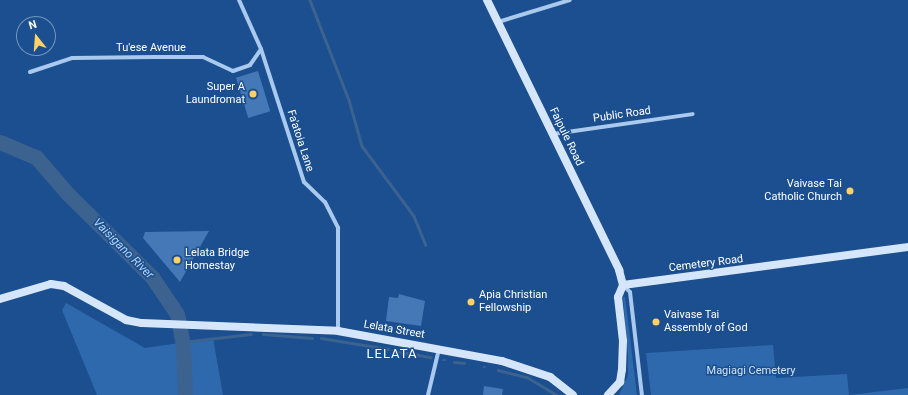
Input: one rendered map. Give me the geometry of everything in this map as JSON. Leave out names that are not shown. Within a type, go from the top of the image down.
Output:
[{"type":"street","name":"Fa'atoia Lane","points":[[239,0],[261,49],[304,182],[325,202],[338,228],[338,331]]},
{"type":"street","name":"Faipule Road","points":[[487,0],[619,270],[623,285]]},
{"type":"street","points":[[497,22],[570,0]]},
{"type":"street","name":"Tu'ese Avenue","points":[[30,72],[72,58],[155,57],[203,57],[233,71],[250,66],[261,49]]},
{"type":"street","name":"Public Road","points":[[552,134],[693,114]]},
{"type":"street","name":"Cemetery Road","points":[[623,285],[908,247]]},
{"type":"street","name":"Lelata Street","points":[[0,299],[51,284],[64,286],[126,320],[156,324],[338,331],[439,349],[530,369],[550,377],[573,395]]},
{"type":"street","points":[[608,395],[620,382],[622,369],[623,341],[618,297],[623,285],[630,292],[642,395]]},
{"type":"street","points":[[428,395],[439,349]]},
{"type":"green space","points":[[623,297],[625,297],[637,395],[619,395],[628,376],[628,357]]},
{"type":"green space","points":[[66,303],[145,348],[213,338],[223,395],[97,395],[62,310]]},
{"type":"green space","name":"Magiagi Cemetery","points":[[773,345],[776,378],[847,374],[849,395],[651,395],[646,353]]},
{"type":"green space","points":[[908,388],[908,395],[849,395]]},
{"type":"building","name":"Super A Laundromat","points":[[258,71],[270,111],[248,118],[236,78]]},
{"type":"building","name":"Lelata Bridge Homestay","points":[[209,231],[180,282],[143,238],[145,232]]},
{"type":"building","points":[[399,294],[425,301],[421,326],[386,321],[389,297],[398,298]]},
{"type":"building","points":[[484,386],[503,389],[502,395],[483,395]]},
{"type":"waterway","points":[[310,0],[349,100],[362,146],[414,216],[426,245]]},
{"type":"waterway","name":"Vaisigano River","points":[[0,142],[36,157],[67,193],[152,277],[177,314],[183,346],[185,395]]},
{"type":"waterway","points":[[182,342],[251,334]]},
{"type":"waterway","points":[[263,334],[312,338]]},
{"type":"waterway","points":[[321,338],[388,349]]},
{"type":"waterway","points":[[396,351],[430,357]]},
{"type":"waterway","points":[[454,362],[464,363]]},
{"type":"waterway","points":[[498,370],[527,377],[557,395]]},
{"type":"waterway","name":"Vaisigano River","points":[[184,392],[187,395]]},
{"type":"place","name":"Super A Laundromat","points":[[253,94]]},
{"type":"place","name":"Vaivase Tai Catholic Church","points":[[850,191]]},
{"type":"place","name":"Lelata Bridge Homestay","points":[[177,260]]},
{"type":"place","name":"Apia Christian Fellowship","points":[[471,302]]},
{"type":"place","name":"Vaivase Tai Assembly of God","points":[[656,322]]},
{"type":"district","name":"LELATA","points":[[392,354]]}]
